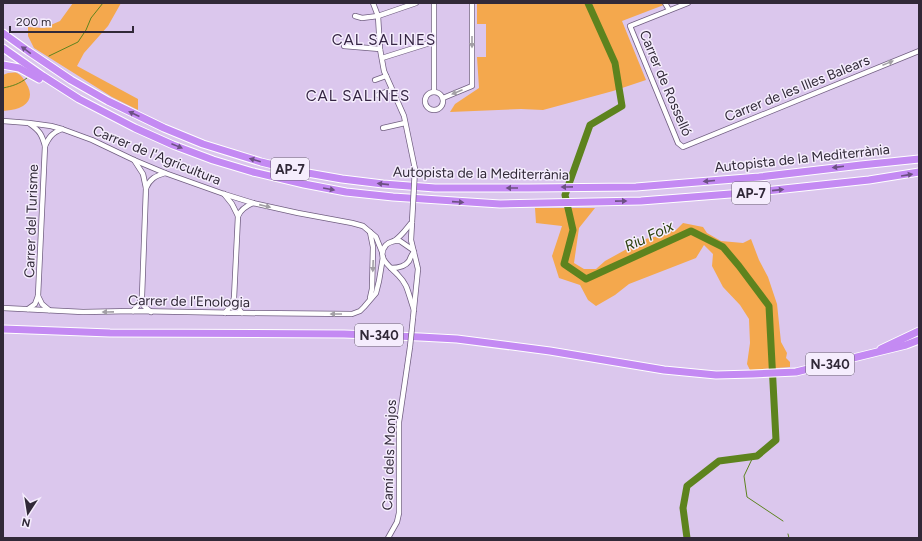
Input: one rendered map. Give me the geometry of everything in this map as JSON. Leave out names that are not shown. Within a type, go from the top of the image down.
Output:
[{"type":"highway","name":"Autopista de la Mediterrània","points":[[3,33],[66,77],[126,111],[190,139],[222,150],[261,162],[322,176],[384,184],[435,188],[636,187],[759,177],[919,159]]},
{"type":"highway","name":"Autopista de la Mediterrània","points":[[3,48],[61,88],[116,119],[173,145],[213,160],[254,172],[304,184],[353,193],[500,204],[641,201],[756,192],[869,180],[919,172]]},
{"type":"highway","points":[[3,65],[15,66],[25,70],[77,103],[116,119]]},
{"type":"highway","name":"N-340","points":[[3,329],[110,333],[344,334],[457,339],[550,351],[664,370],[716,375],[796,372],[872,354],[919,335]]},
{"type":"highway","points":[[872,354],[891,343],[919,331]]},
{"type":"highway","points":[[872,354],[919,340]]},
{"type":"street","name":"Camí dels Monjos","points":[[373,3],[378,16],[380,49],[386,76],[401,109],[416,169],[411,240],[418,269],[410,347],[399,422],[399,513],[397,522],[388,538]]},
{"type":"street","points":[[355,16],[362,18],[378,16],[416,3]]},
{"type":"street","points":[[434,3],[434,92]]},
{"type":"street","points":[[443,98],[472,86],[472,3]]},
{"type":"street","points":[[665,3],[669,10],[688,3]]},
{"type":"street","name":"Carrer de Rosselló","points":[[669,10],[630,26],[678,144],[684,146]]},
{"type":"street","points":[[382,58],[433,42]]},
{"type":"street","points":[[344,46],[380,49]]},
{"type":"street","name":"Carrer de les Illes Balears","points":[[684,146],[919,51]]},
{"type":"street","points":[[375,80],[386,76]]},
{"type":"street","points":[[378,95],[392,90]]},
{"type":"street","points":[[434,92],[438,92],[441,95],[443,102],[439,109],[431,110],[428,108],[425,101],[428,95],[434,92]]},
{"type":"street","name":"Carrer de l'Agricultura","points":[[3,121],[29,123],[62,129],[92,140],[165,173],[224,194],[253,203],[352,223],[363,226],[370,232]]},
{"type":"street","name":"Carrer del Turisme","points":[[28,309],[35,304],[38,296],[45,146],[43,137],[39,131],[29,123]]},
{"type":"street","points":[[383,128],[405,123]]},
{"type":"street","name":"Carrer del Turisme","points":[[45,146],[50,135],[62,129]]},
{"type":"street","points":[[134,160],[143,174],[146,188],[142,296],[144,306],[151,312]]},
{"type":"street","points":[[146,188],[152,178],[165,173]]},
{"type":"street","points":[[224,194],[232,204],[238,216]]},
{"type":"street","points":[[225,313],[232,304],[234,298],[238,216],[243,208],[253,203]]},
{"type":"street","points":[[370,300],[376,293],[382,254],[386,245],[394,241],[412,222]]},
{"type":"street","points":[[370,232],[376,237],[385,262],[400,277],[406,287],[414,310]]},
{"type":"street","points":[[370,232],[373,247],[372,289],[370,300]]},
{"type":"street","points":[[391,268],[397,268],[406,264],[414,251],[400,241],[394,241]]},
{"type":"street","name":"Carrer del Turisme","points":[[38,296],[42,304],[50,311]]},
{"type":"street","points":[[133,311],[139,304],[142,296]]},
{"type":"street","points":[[234,298],[236,305],[242,313]]},
{"type":"street","name":"Carrer de l'Enologia","points":[[3,308],[84,312],[133,311],[352,314],[360,311],[370,300]]},
{"type":"shaded area","points":[[73,3],[121,3],[108,26],[84,53],[77,66],[138,99],[138,110],[112,97],[34,48],[28,36],[28,27],[44,28],[60,21]]},
{"type":"shaded area","points":[[477,3],[669,3],[622,21],[646,80],[613,91],[543,110],[521,109],[450,112],[455,104],[479,88],[477,57],[486,57],[486,24],[477,24]]},
{"type":"shaded area","points":[[8,73],[17,73],[22,77],[30,91],[30,98],[26,104],[19,108],[3,111],[3,75]]},
{"type":"shaded area","points":[[535,208],[595,208],[579,228],[574,263],[584,269],[596,269],[605,261],[645,239],[664,235],[668,231],[676,230],[683,223],[703,227],[707,233],[721,241],[743,243],[751,239],[759,260],[768,277],[777,304],[781,342],[787,353],[786,358],[790,362],[790,367],[750,370],[747,364],[750,343],[749,319],[740,305],[723,287],[712,266],[713,254],[704,245],[696,258],[629,284],[615,295],[596,306],[588,300],[580,285],[559,278],[552,256],[562,226],[536,223]]},
{"type":"waterway","points":[[49,56],[78,42],[86,30],[91,18],[103,3]]},
{"type":"waterway","name":"Riu Foix","points":[[588,3],[615,63],[622,106],[590,125],[565,195],[573,230],[564,264],[586,279],[691,231],[723,247],[769,306],[776,440],[757,456],[719,461],[687,486],[683,508],[687,538]]},
{"type":"waterway","points":[[3,88],[21,82],[27,78]]},
{"type":"waterway","points":[[753,457],[744,476],[747,497],[783,521]]},
{"type":"waterway","points":[[788,534],[789,538]]},
{"type":"district","name":"CAL SALINES","points":[[384,40]]},
{"type":"district","name":"CAL SALINES","points":[[358,96]]}]
